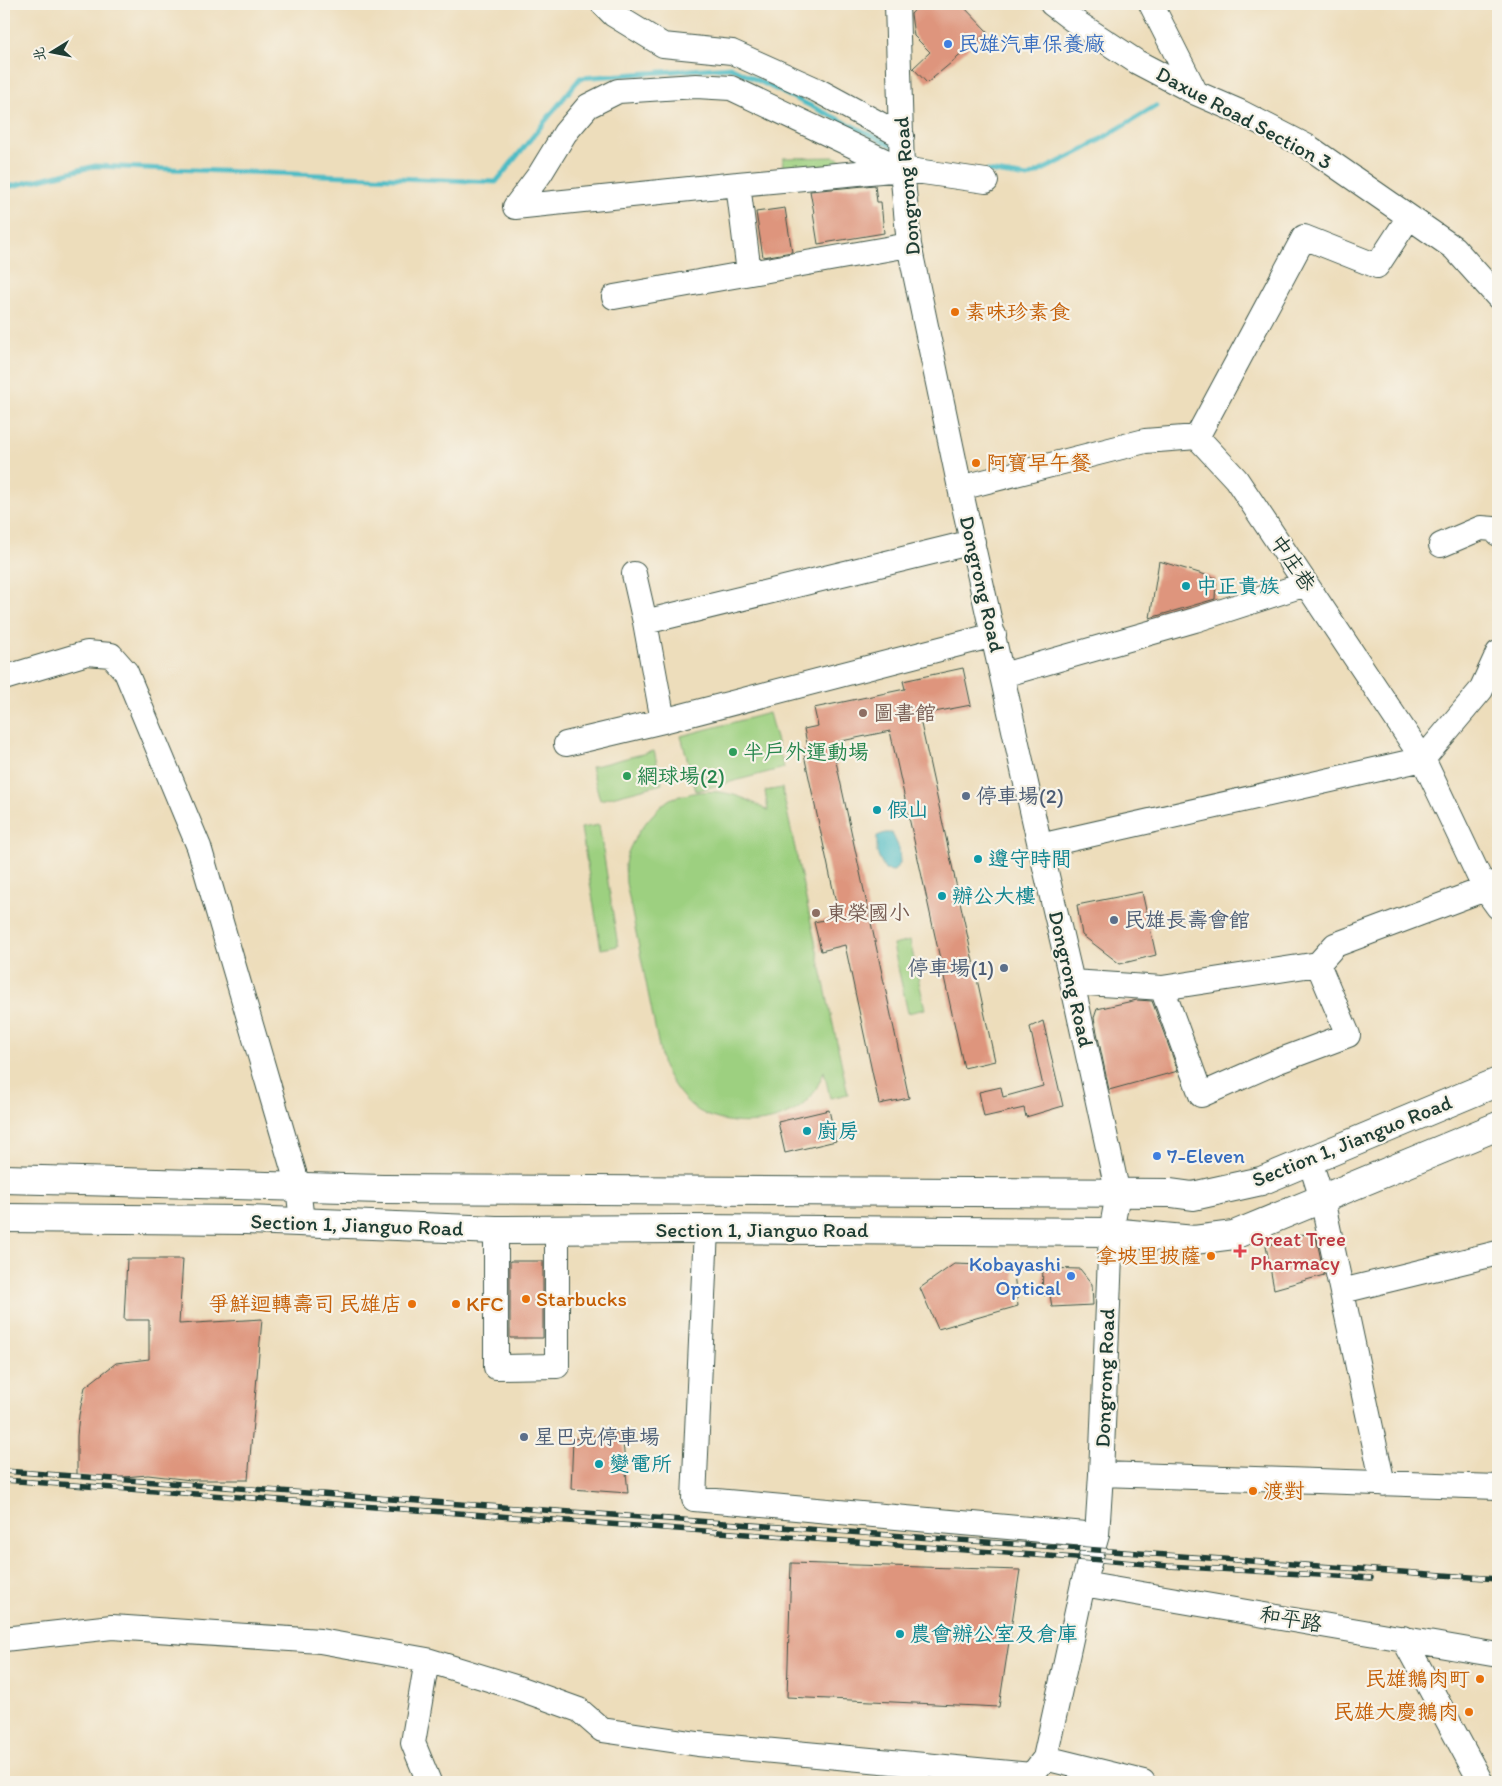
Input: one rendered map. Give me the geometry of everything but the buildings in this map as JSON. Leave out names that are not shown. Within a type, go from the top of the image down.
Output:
[{"type":"main road","name":"Section 1, Jianguo Road","points":[[4,1179],[383,1189],[1171,1193],[1193,1196],[1261,1181],[1498,1082]]},
{"type":"main road","name":"Section 1, Jianguo Road","points":[[4,1218],[246,1220],[496,1230],[706,1229],[1111,1232],[1194,1240],[1234,1234],[1322,1200],[1498,1126]]},
{"type":"street","points":[[603,4],[614,15],[663,45],[732,52],[817,90],[902,136]]},
{"type":"street","name":"Dongrong Road","points":[[897,4],[902,166],[909,245],[960,488],[1118,1194],[1111,1232],[1097,1535],[1036,1772]]},
{"type":"street","name":"Daxue Road Section 3","points":[[1052,4],[1136,62],[1310,148],[1454,248],[1498,297]]},
{"type":"street","points":[[1151,4],[1196,93]]},
{"type":"street","points":[[902,166],[515,207],[540,174],[565,133],[588,106],[618,91],[696,86],[731,88],[902,166],[986,180]]},
{"type":"street","points":[[738,184],[749,273]]},
{"type":"street","points":[[960,488],[1145,441],[1197,437],[1304,237],[1377,266],[1409,217]]},
{"type":"street","points":[[614,297],[909,245]]},
{"type":"street","name":"中庄巷","points":[[1197,437],[1236,479],[1423,759],[1494,892]]},
{"type":"street","points":[[1441,545],[1481,528],[1494,530],[1498,534]]},
{"type":"street","points":[[645,622],[973,542]]},
{"type":"street","points":[[634,574],[645,622],[663,721]]},
{"type":"street","points":[[1003,675],[1195,620],[1306,584]]},
{"type":"street","points":[[566,744],[663,721],[994,635]]},
{"type":"street","points":[[4,678],[87,653],[111,655],[126,672],[199,846],[298,1186],[302,1222]]},
{"type":"street","points":[[1040,846],[1423,759],[1481,690],[1498,653]]},
{"type":"street","points":[[1072,982],[1162,988],[1318,964],[1335,945],[1494,892]]},
{"type":"street","points":[[1162,988],[1201,1095],[1276,1062],[1348,1035],[1318,964]]},
{"type":"street","points":[[1310,1161],[1322,1200],[1383,1484]]},
{"type":"street","points":[[706,1229],[694,1499],[1097,1535]]},
{"type":"street","points":[[496,1230],[496,1368],[557,1366],[557,1230]]},
{"type":"street","points":[[1342,1291],[1498,1253]]},
{"type":"street","points":[[1101,1474],[1498,1487]]},
{"type":"street","name":"和平路","points":[[1083,1584],[1498,1655]]},
{"type":"street","points":[[4,1639],[112,1627],[320,1641],[427,1660],[518,1688],[579,1710],[602,1730],[698,1744],[1143,1782]]},
{"type":"street","points":[[1404,1638],[1481,1782]]},
{"type":"street","points":[[427,1660],[413,1743],[428,1782]]},
{"type":"green space","points":[[834,157],[855,165],[782,173],[783,158]]},
{"type":"green space","name":"半戶外運動場","points":[[769,713],[784,768],[696,791],[681,736]]},
{"type":"green space","name":"網球場(2)","points":[[654,751],[662,784],[600,800],[591,767]]},
{"type":"green space","points":[[782,788],[848,1094],[830,1098],[824,1071],[811,1096],[794,1111],[765,1121],[734,1122],[705,1114],[693,1107],[676,1088],[663,1067],[626,883],[625,864],[626,858],[640,830],[655,812],[670,799],[696,792],[718,792],[749,800],[768,811],[765,791]]},
{"type":"green space","points":[[599,825],[618,946],[601,949],[581,828]]},
{"type":"green space","points":[[910,941],[925,1009],[908,1013],[893,945]]},
{"type":"water","points":[[892,833],[899,848],[900,863],[894,871],[885,870],[877,853],[877,836]]},
{"type":"waterway","points":[[4,188],[95,166],[496,182],[580,78],[730,67],[894,146]]},
{"type":"waterway","points":[[988,171],[1028,177],[1083,150],[1156,106]]},
{"type":"waterway","points":[[908,152],[930,163]]},
{"type":"railway","points":[[4,1471],[1498,1579]]},
{"type":"railway","points":[[4,1480],[1168,1566],[1371,1578]]},
{"type":"place","name":"民雄汽車保養廠","points":[[948,44]]},
{"type":"place","name":"素味珍素食","points":[[955,312]]},
{"type":"place","name":"阿寶早午餐","points":[[976,463]]},
{"type":"place","name":"中正貴族","points":[[1186,586]]},
{"type":"place","name":"圖書館","points":[[863,713]]},
{"type":"place","name":"半戶外運動場","points":[[733,752]]},
{"type":"place","name":"網球場(2)","points":[[627,776]]},
{"type":"place","name":"停車場(2)","points":[[966,796]]},
{"type":"place","name":"假山","points":[[877,810]]},
{"type":"place","name":"遵守時間","points":[[978,859]]},
{"type":"place","name":"辦公大樓","points":[[942,896]]},
{"type":"place","name":"東榮國小","points":[[816,913]]},
{"type":"place","name":"民雄長壽會館","points":[[1114,920]]},
{"type":"place","name":"停車場(1)","points":[[1004,968]]},
{"type":"place","name":"廚房","points":[[807,1131]]},
{"type":"place","name":"7-Eleven","points":[[1157,1156]]},
{"type":"place","name":"Great Tree Pharmacy","points":[[1240,1251]]},
{"type":"place","name":"拿坡里披薩","points":[[1211,1256]]},
{"type":"place","name":"Kobayashi Optical","points":[[1071,1276]]},
{"type":"place","name":"Starbucks","points":[[526,1299]]},
{"type":"place","name":"爭鮮迴轉壽司 民雄店","points":[[412,1304]]},
{"type":"place","name":"KFC","points":[[456,1304]]},
{"type":"place","name":"星巴克停車場","points":[[524,1437]]},
{"type":"place","name":"變電所","points":[[599,1464]]},
{"type":"place","name":"渡對","points":[[1253,1491]]},
{"type":"place","name":"農會辦公室及倉庫","points":[[900,1634]]},
{"type":"place","name":"民雄鵝肉町","points":[[1480,1679]]},
{"type":"place","name":"民雄大慶鵝肉","points":[[1469,1712]]}]
